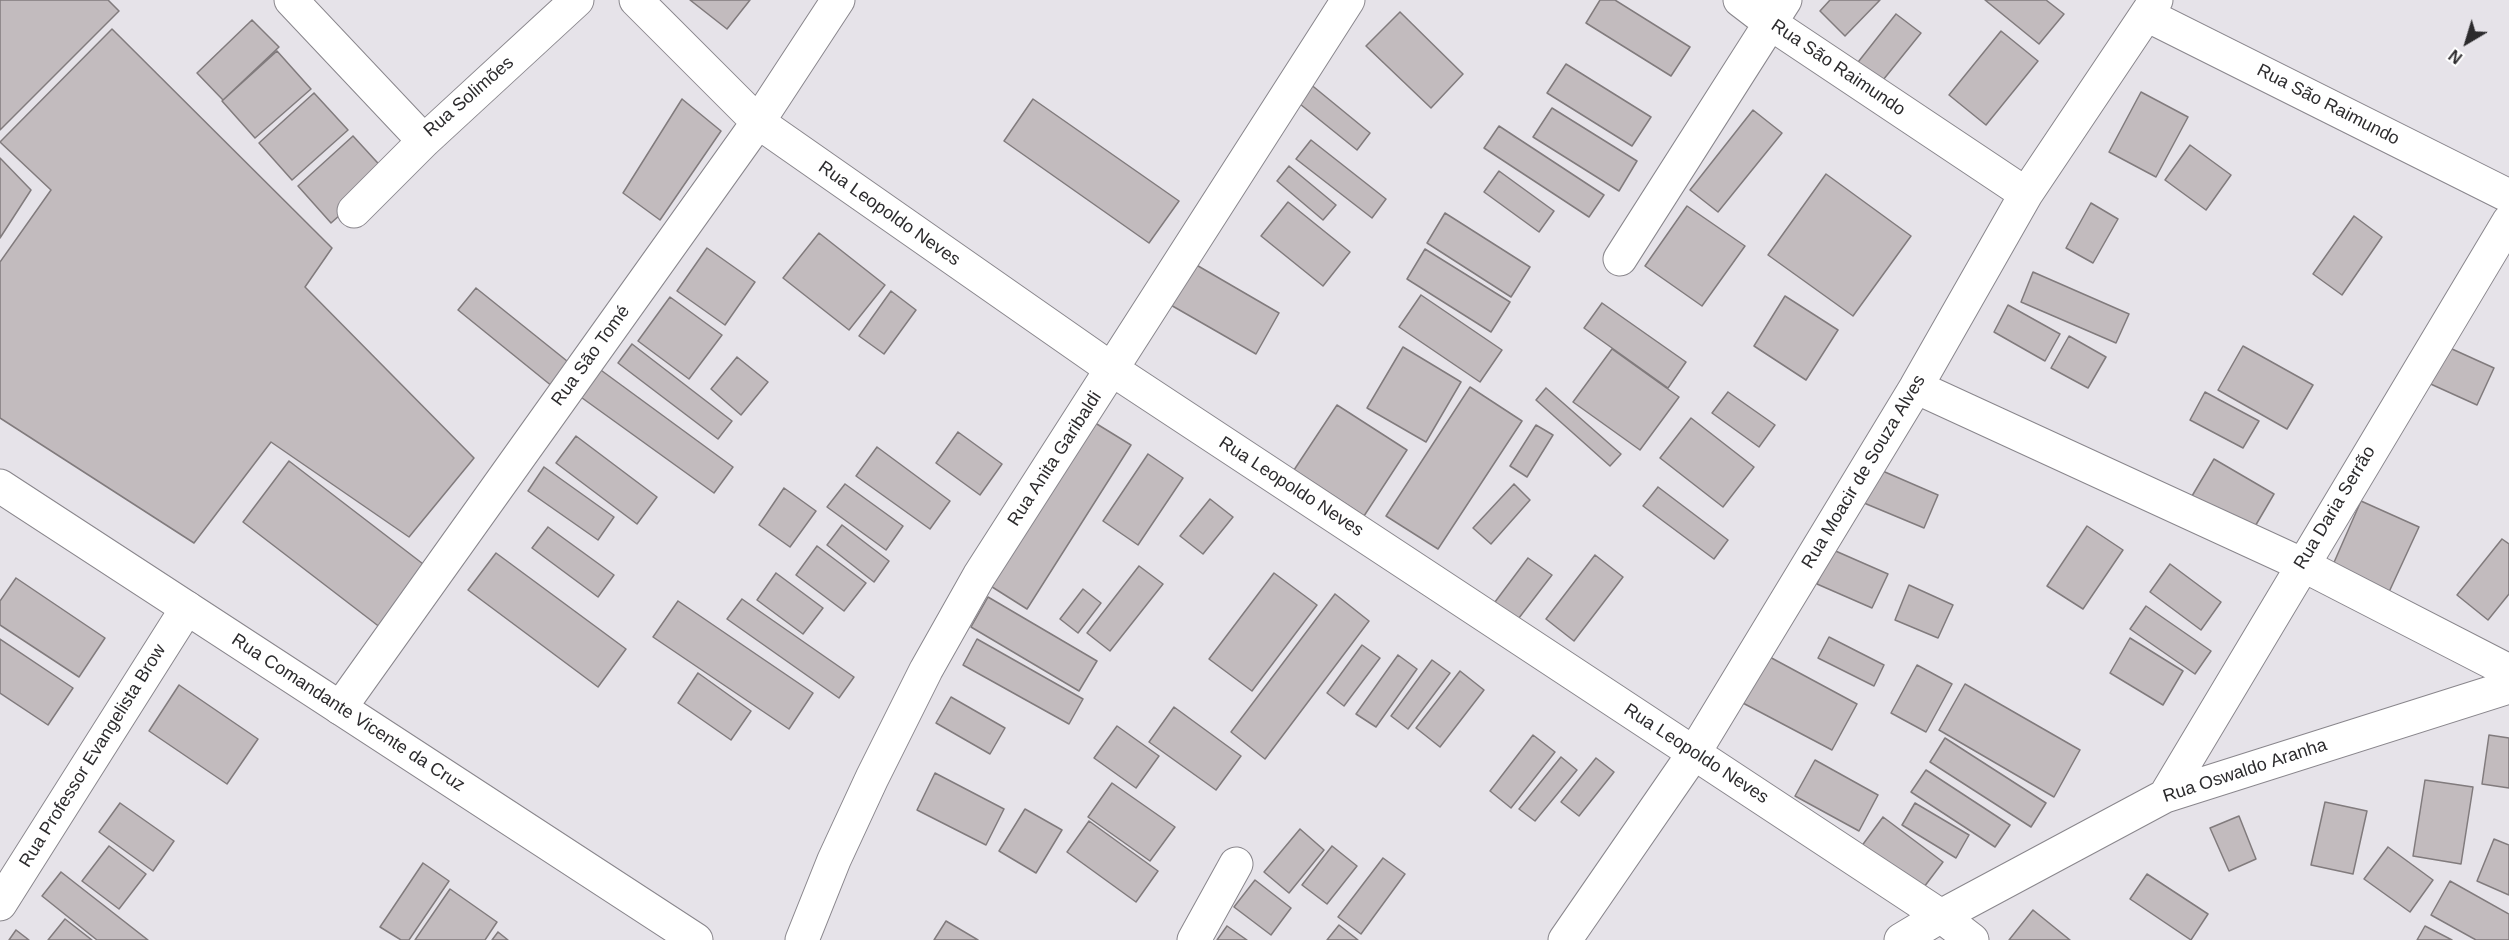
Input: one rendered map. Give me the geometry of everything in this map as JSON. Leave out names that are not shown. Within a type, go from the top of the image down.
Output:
[{"type":"street","name":"Rua Solimões","points":[[291,0],[424,141],[577,0]]},
{"type":"street","name":"Rua Leopoldo Neves","points":[[636,0],[758,122],[1113,370],[1941,916],[1972,940]]},
{"type":"street","name":"Rua São Tomé","points":[[340,708],[758,122],[838,0]]},
{"type":"street","name":"Rua Anita Garibaldi","points":[[802,940],[834,860],[926,670],[979,576],[1348,0]]},
{"type":"street","name":"Rua São Raimundo","points":[[1740,0],[1778,12],[2026,194]]},
{"type":"street","name":"Rua São Raimundo","points":[[2151,7],[2509,196]]},
{"type":"street","name":"Rua Moacir de Souza Alves","points":[[1565,940],[1694,753],[1916,387],[2026,194],[2151,7]]},
{"type":"street","points":[[1620,259],[1778,12]]},
{"type":"street","points":[[354,211],[424,141]]},
{"type":"street","name":"Rua Daria Serrão","points":[[2165,796],[2301,564],[2509,221]]},
{"type":"street","points":[[1916,387],[2301,564],[2509,671]]},
{"type":"street","name":"Rua Comandante Vicente da Cruz","points":[[0,486],[696,940]]},
{"type":"street","name":"Rua Professor Evangelista Brow","points":[[0,904],[187,608]]},
{"type":"street","name":"Rua Oswaldo Aranha","points":[[1901,940],[1941,916],[2165,796],[2509,687]]},
{"type":"street","points":[[1194,940],[1236,864]]},
{"type":"building","points":[[0,0],[108,0],[119,11],[0,130]]},
{"type":"building","points":[[690,0],[750,0],[727,29]]},
{"type":"building","points":[[1600,0],[1615,0],[1690,47],[1671,76],[1586,23]]},
{"type":"building","points":[[1830,0],[1880,0],[1845,36],[1820,11]]},
{"type":"building","points":[[1985,0],[2046,0],[2064,14],[2039,44]]},
{"type":"building","points":[[1400,12],[1463,74],[1431,108],[1366,46]]},
{"type":"building","points":[[1896,14],[1921,33],[1879,85],[1855,66]]},
{"type":"building","points":[[252,20],[279,47],[223,100],[197,73]]},
{"type":"building","points":[[112,29],[332,248],[305,287],[474,458],[409,537],[271,442],[194,543],[0,418],[0,262],[51,190],[0,142]]},
{"type":"building","points":[[2001,31],[2038,61],[1986,125],[1949,95]]},
{"type":"building","points":[[277,51],[311,89],[255,138],[222,101]]},
{"type":"building","points":[[1566,64],[1651,117],[1632,146],[1547,93]]},
{"type":"building","points":[[1309,83],[1370,133],[1357,150],[1295,100]]},
{"type":"building","points":[[2141,92],[2188,117],[2156,177],[2109,152]]},
{"type":"building","points":[[314,93],[348,130],[292,180],[259,143]]},
{"type":"building","points":[[682,99],[721,131],[660,220],[623,193]]},
{"type":"building","points":[[1033,99],[1179,201],[1149,243],[1004,141]]},
{"type":"building","points":[[1552,108],[1637,161],[1619,191],[1533,137]]},
{"type":"building","points":[[1753,110],[1782,133],[1718,212],[1690,190]]},
{"type":"building","points":[[1499,126],[1604,195],[1589,217],[1484,148]]},
{"type":"building","points":[[353,136],[387,173],[331,223],[298,186]]},
{"type":"building","points":[[1311,140],[1386,199],[1372,218],[1296,159]]},
{"type":"building","points":[[2190,145],[2231,175],[2206,210],[2165,180]]},
{"type":"building","points":[[0,158],[31,190],[0,238]]},
{"type":"building","points":[[1289,166],[1336,205],[1323,220],[1277,181]]},
{"type":"building","points":[[1499,171],[1554,211],[1539,232],[1484,192]]},
{"type":"building","points":[[1826,174],[1911,236],[1853,316],[1768,255]]},
{"type":"building","points":[[1288,202],[1350,252],[1323,286],[1261,236]]},
{"type":"building","points":[[2091,203],[2118,219],[2093,263],[2066,248]]},
{"type":"building","points":[[1687,206],[1745,246],[1702,306],[1645,266]]},
{"type":"building","points":[[1445,213],[1530,267],[1511,297],[1427,243]]},
{"type":"building","points":[[2354,216],[2382,237],[2342,295],[2313,274]]},
{"type":"building","points":[[819,233],[885,285],[849,330],[783,278]]},
{"type":"building","points":[[707,248],[755,282],[725,325],[677,291]]},
{"type":"building","points":[[1425,249],[1510,302],[1491,332],[1407,279]]},
{"type":"building","points":[[1193,263],[1279,313],[1256,354],[1169,304]]},
{"type":"building","points":[[2033,272],[2129,314],[2116,343],[2021,302]]},
{"type":"building","points":[[476,288],[577,369],[558,391],[458,310]]},
{"type":"building","points":[[891,291],[916,310],[884,354],[859,336]]},
{"type":"building","points":[[1421,295],[1502,350],[1480,382],[1399,327]]},
{"type":"building","points":[[1785,296],[1838,330],[1806,380],[1754,346]]},
{"type":"building","points":[[670,297],[722,335],[689,379],[638,341]]},
{"type":"building","points":[[1602,303],[1686,362],[1668,388],[1584,328]]},
{"type":"building","points":[[2008,305],[2060,334],[2045,361],[1994,332]]},
{"type":"building","points":[[2069,336],[2106,357],[2088,388],[2051,368]]},
{"type":"building","points":[[632,344],[732,421],[718,439],[618,363]]},
{"type":"building","points":[[2441,344],[2494,368],[2477,405],[2424,381]]},
{"type":"building","points":[[2243,346],[2313,385],[2287,429],[2218,390]]},
{"type":"building","points":[[1403,347],[1461,382],[1426,442],[1367,408]]},
{"type":"building","points":[[1612,349],[1679,397],[1640,450],[1573,402]]},
{"type":"building","points":[[737,357],[768,382],[741,415],[711,389]]},
{"type":"building","points":[[598,368],[733,467],[714,493],[578,395]]},
{"type":"building","points":[[1470,387],[1522,421],[1438,549],[1386,516]]},
{"type":"building","points":[[1546,388],[1621,454],[1610,466],[1536,400]]},
{"type":"building","points":[[1728,392],[1775,425],[1759,447],[1712,413]]},
{"type":"building","points":[[2205,392],[2259,421],[2243,448],[2190,420]]},
{"type":"building","points":[[1337,405],[1407,450],[1364,516],[1294,470]]},
{"type":"building","points":[[1691,418],[1754,467],[1723,507],[1660,458]]},
{"type":"building","points":[[1092,421],[1131,445],[1027,609],[989,585]]},
{"type":"building","points":[[1536,425],[1553,435],[1527,477],[1510,466]]},
{"type":"building","points":[[958,432],[1002,464],[980,495],[936,463]]},
{"type":"building","points":[[576,436],[657,497],[637,524],[556,463]]},
{"type":"building","points":[[877,447],[950,501],[930,529],[856,476]]},
{"type":"building","points":[[1148,454],[1183,478],[1138,545],[1103,521]]},
{"type":"building","points":[[2214,459],[2274,494],[2250,535],[2189,501]]},
{"type":"building","points":[[289,461],[427,567],[381,628],[243,522]]},
{"type":"building","points":[[544,467],[614,517],[598,540],[528,491]]},
{"type":"building","points":[[1878,469],[1938,495],[1924,528],[1864,503]]},
{"type":"building","points":[[845,484],[903,526],[886,550],[827,507]]},
{"type":"building","points":[[1514,484],[1530,500],[1491,544],[1473,528]]},
{"type":"building","points":[[1658,487],[1728,540],[1714,559],[1643,506]]},
{"type":"building","points":[[784,488],[816,511],[790,547],[759,525]]},
{"type":"building","points":[[1210,499],[1233,517],[1203,554],[1180,536]]},
{"type":"building","points":[[2361,501],[2419,527],[2389,592],[2332,567]]},
{"type":"building","points":[[842,525],[889,561],[874,582],[827,545]]},
{"type":"building","points":[[2087,526],[2123,550],[2083,609],[2047,586]]},
{"type":"building","points":[[548,527],[614,575],[598,597],[532,548]]},
{"type":"building","points":[[2502,539],[2509,544],[2509,594],[2488,620],[2457,595]]},
{"type":"building","points":[[817,546],[866,583],[844,611],[796,575]]},
{"type":"building","points":[[1831,549],[1888,574],[1872,608],[1817,584]]},
{"type":"building","points":[[496,553],[626,649],[598,687],[468,590]]},
{"type":"building","points":[[1595,555],[1623,577],[1574,641],[1546,619]]},
{"type":"building","points":[[1528,558],[1552,575],[1512,627],[1489,610]]},
{"type":"building","points":[[2170,564],[2221,602],[2201,630],[2150,592]]},
{"type":"building","points":[[1139,566],[1163,584],[1110,651],[1087,633]]},
{"type":"building","points":[[776,573],[823,608],[803,634],[757,600]]},
{"type":"building","points":[[1274,573],[1317,605],[1252,691],[1209,659]]},
{"type":"building","points":[[16,578],[105,638],[79,677],[0,625],[0,601]]},
{"type":"building","points":[[1909,585],[1953,605],[1938,638],[1895,620]]},
{"type":"building","points":[[1083,589],[1101,603],[1078,633],[1060,619]]},
{"type":"building","points":[[1335,594],[1369,621],[1265,759],[1231,732]]},
{"type":"building","points":[[988,597],[1097,661],[1079,691],[971,627]]},
{"type":"building","points":[[742,599],[854,677],[839,698],[727,619]]},
{"type":"building","points":[[678,601],[813,693],[789,729],[653,637]]},
{"type":"building","points":[[2146,606],[2211,651],[2195,674],[2130,629]]},
{"type":"building","points":[[1829,637],[1884,665],[1874,686],[1818,658]]},
{"type":"building","points":[[2130,638],[2183,671],[2163,705],[2110,673]]},
{"type":"building","points":[[0,639],[73,688],[48,725],[0,693]]},
{"type":"building","points":[[977,639],[1083,699],[1069,724],[963,665]]},
{"type":"building","points":[[1362,645],[1380,658],[1344,706],[1327,693]]},
{"type":"building","points":[[1398,655],[1417,669],[1376,727],[1356,714]]},
{"type":"building","points":[[1766,655],[1857,704],[1832,750],[1741,702]]},
{"type":"building","points":[[1432,660],[1450,673],[1408,729],[1391,716]]},
{"type":"building","points":[[1917,665],[1952,684],[1926,732],[1891,713]]},
{"type":"building","points":[[1460,671],[1484,690],[1440,747],[1416,728]]},
{"type":"building","points":[[698,673],[751,711],[731,740],[678,703]]},
{"type":"building","points":[[1965,684],[2080,750],[2054,797],[1939,730]]},
{"type":"building","points":[[179,685],[258,739],[227,784],[149,731]]},
{"type":"building","points":[[951,697],[1005,728],[990,754],[936,723]]},
{"type":"building","points":[[1174,707],[1241,756],[1216,790],[1149,742]]},
{"type":"building","points":[[1117,726],[1159,756],[1136,788],[1094,758]]},
{"type":"building","points":[[1533,735],[1555,752],[1511,808],[1490,791]]},
{"type":"building","points":[[2489,735],[2509,738],[2509,788],[2482,784]]},
{"type":"building","points":[[1945,738],[2046,803],[2031,827],[1930,762]]},
{"type":"building","points":[[1561,757],[1577,770],[1535,821],[1519,809]]},
{"type":"building","points":[[1596,758],[1614,772],[1579,816],[1561,802]]},
{"type":"building","points":[[1815,760],[1878,795],[1859,831],[1795,796]]},
{"type":"building","points":[[1926,770],[2010,825],[1995,847],[1911,792]]},
{"type":"building","points":[[935,773],[1004,809],[986,845],[917,810]]},
{"type":"building","points":[[2425,780],[2473,787],[2461,864],[2413,856]]},
{"type":"building","points":[[1112,783],[1175,827],[1150,861],[1088,817]]},
{"type":"building","points":[[2325,802],[2367,811],[2353,874],[2311,865]]},
{"type":"building","points":[[120,803],[174,841],[153,871],[99,832]]},
{"type":"building","points":[[1915,803],[1969,835],[1956,858],[1902,825]]},
{"type":"building","points":[[1025,809],[1062,830],[1036,873],[999,851]]},
{"type":"building","points":[[2239,816],[2256,859],[2229,871],[2210,828]]},
{"type":"building","points":[[1883,817],[1943,862],[1921,891],[1861,847]]},
{"type":"building","points":[[1089,821],[1158,871],[1136,902],[1067,852]]},
{"type":"building","points":[[1300,829],[1324,850],[1289,893],[1264,872]]},
{"type":"building","points":[[2494,839],[2509,845],[2509,895],[2477,881]]},
{"type":"building","points":[[109,846],[146,874],[119,909],[82,881]]},
{"type":"building","points":[[1332,846],[1357,866],[1327,904],[1302,885]]},
{"type":"building","points":[[2388,847],[2433,880],[2410,912],[2364,879]]},
{"type":"building","points":[[1383,858],[1405,874],[1361,934],[1338,917]]},
{"type":"building","points":[[423,863],[449,881],[409,940],[401,940],[380,927]]},
{"type":"building","points":[[61,872],[148,940],[97,940],[42,896]]},
{"type":"building","points":[[2147,874],[2208,914],[2191,940],[2130,899]]},
{"type":"building","points":[[1255,880],[1291,908],[1271,935],[1234,907]]},
{"type":"building","points":[[2450,881],[2509,914],[2509,940],[2476,940],[2431,915]]},
{"type":"building","points":[[450,889],[497,922],[485,940],[415,940]]},
{"type":"building","points":[[2033,910],[2070,940],[2009,940]]},
{"type":"building","points":[[65,919],[92,940],[48,940]]},
{"type":"building","points":[[946,921],[978,940],[934,940]]},
{"type":"building","points":[[1339,925],[1358,940],[1327,940]]},
{"type":"building","points":[[1227,926],[1247,940],[1217,940]]},
{"type":"building","points":[[2425,926],[2452,940],[2417,940]]},
{"type":"building","points":[[16,930],[29,940],[9,940]]},
{"type":"building","points":[[498,932],[508,940],[492,940]]}]
